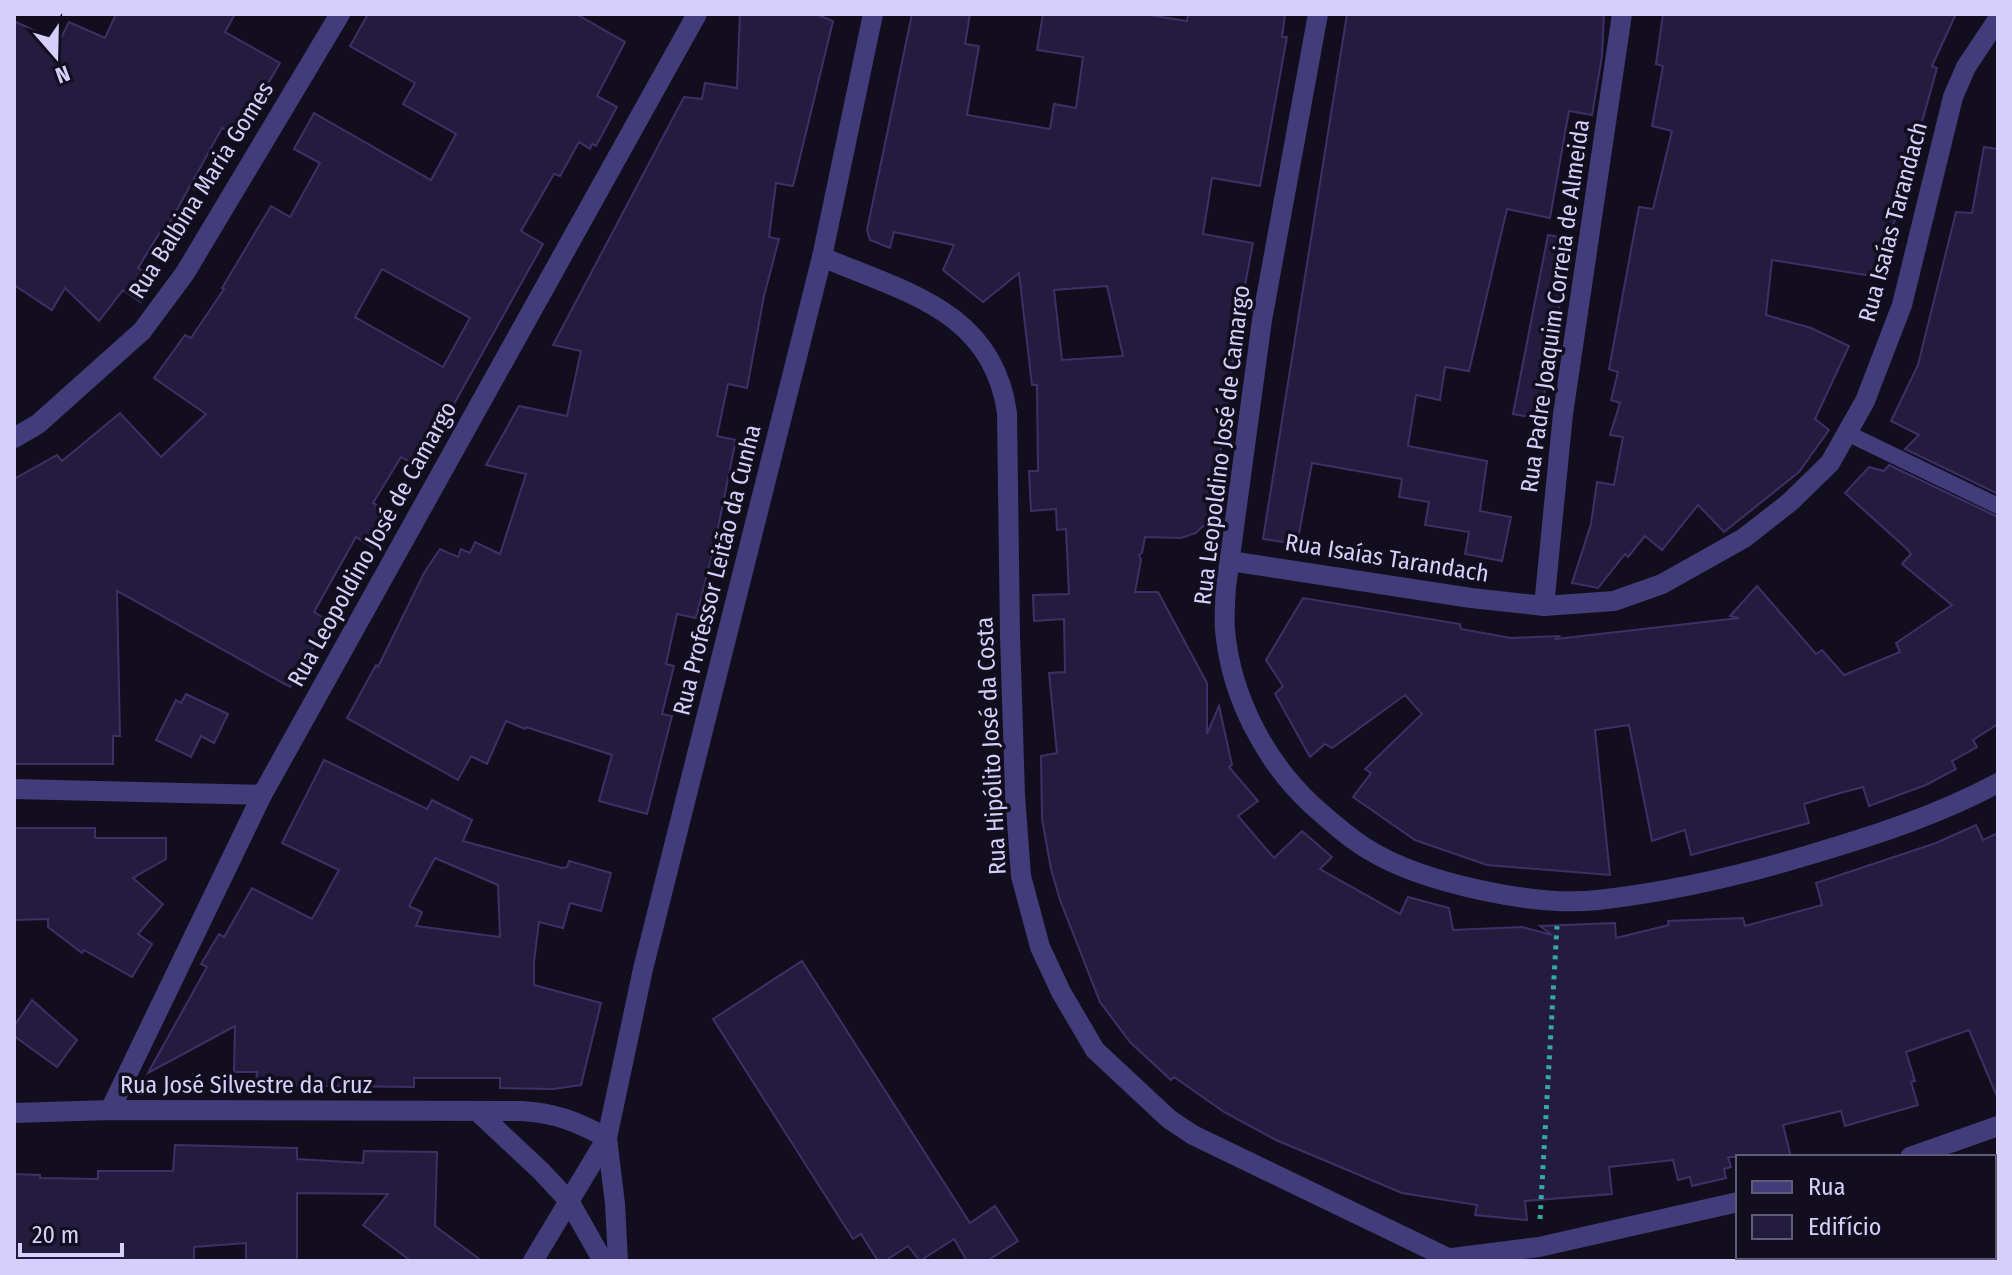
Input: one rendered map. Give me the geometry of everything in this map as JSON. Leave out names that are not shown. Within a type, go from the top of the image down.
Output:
[{"type":"street","name":"Rua Balbina Maria Gomes","points":[[14,438],[38,424],[142,331],[185,273],[340,14]]},
{"type":"street","name":"Rua Leopoldino José de Camargo","points":[[110,1110],[262,795],[697,14]]},
{"type":"street","name":"Rua Professor Leitão da Cunha","points":[[618,1261],[607,1138],[643,969],[822,257],[873,14]]},
{"type":"street","name":"Rua Leopoldino José de Camargo","points":[[1318,14],[1262,320],[1226,587],[1225,629],[1232,672],[1244,708],[1273,761],[1299,792],[1326,818],[1371,851],[1431,877],[1496,894],[1559,901],[1596,900],[1767,868],[1903,826],[1998,783]]},
{"type":"street","name":"Rua Padre Joaquim Correia de Almeida","points":[[1544,606],[1563,414],[1622,14]]},
{"type":"street","name":"Rua Isaías Tarandach","points":[[1230,561],[1471,598],[1544,606],[1614,601],[1662,584],[1744,538],[1790,502],[1830,463],[1865,401],[1902,305],[1953,97],[1966,67],[1998,19]]},
{"type":"street","name":"Rua Hipólito José da Costa","points":[[822,257],[930,302],[965,326],[998,372],[1004,389],[1015,795],[1021,876],[1040,947],[1095,1050],[1145,1098],[1193,1135],[1440,1260]]},
{"type":"street","points":[[14,789],[262,795]]},
{"type":"street","name":"Rua José Silvestre da Cruz","points":[[14,1113],[110,1110],[551,1113],[578,1122],[607,1138]]},
{"type":"street","points":[[478,1112],[569,1201],[603,1261]]},
{"type":"street","points":[[1916,1155],[1998,1126]]},
{"type":"street","name":"Rua Professor Leitão da Cunha","points":[[533,1261],[607,1138]]},
{"type":"street","points":[[1440,1260],[1529,1253],[1736,1202]]},
{"type":"lane","points":[[1847,433],[1998,506]]},
{"type":"path","points":[[1529,1253],[1559,901]]},
{"type":"building","points":[[116,14],[235,14],[225,32],[280,63],[237,136],[222,128],[168,226],[165,224],[138,268],[156,280],[141,302],[123,290],[99,321],[65,288],[52,310],[14,285],[14,21],[59,42],[69,22],[105,38]]},
{"type":"building","points":[[368,14],[576,14],[625,42],[597,96],[617,107],[596,146],[592,144],[590,149],[579,142],[560,176],[554,174],[521,231],[543,244],[419,467],[401,457],[373,503],[391,517],[373,548],[356,537],[314,612],[329,621],[290,687],[117,591],[120,736],[113,736],[113,764],[14,764],[14,479],[57,455],[62,461],[120,413],[161,457],[206,414],[154,378],[185,335],[191,338],[224,289],[271,206],[290,217],[320,163],[294,149],[314,113],[431,180],[456,134],[403,104],[415,83],[350,46]],"holes":[[[382,269],[470,318],[443,367],[355,317]]]},
{"type":"building","points":[[740,14],[816,14],[833,21],[793,186],[776,183],[769,237],[779,239],[764,296],[747,388],[728,384],[717,436],[736,440],[696,618],[677,614],[666,664],[674,666],[662,714],[672,716],[647,814],[599,801],[612,755],[506,721],[487,764],[471,756],[458,780],[347,718],[376,665],[378,667],[424,573],[440,549],[458,557],[461,549],[470,553],[475,542],[500,554],[526,474],[486,465],[519,406],[567,416],[581,351],[553,345],[684,97],[702,99],[705,83],[737,88]]},
{"type":"building","points":[[912,14],[970,14],[965,44],[979,46],[967,115],[1050,129],[1054,104],[1076,108],[1083,57],[1037,50],[1043,14],[1143,14],[1187,21],[1188,14],[1285,14],[1282,37],[1287,37],[1260,186],[1212,178],[1203,234],[1253,243],[1239,317],[1210,527],[1203,526],[1196,533],[1181,538],[1145,537],[1139,555],[1141,560],[1135,592],[1158,592],[1207,683],[1207,734],[1219,706],[1232,765],[1229,767],[1258,801],[1238,816],[1274,858],[1302,831],[1332,857],[1320,869],[1400,914],[1408,897],[1449,908],[1453,930],[1522,927],[1552,935],[1540,926],[1615,923],[1616,938],[1669,925],[1668,921],[1743,918],[1745,926],[1822,905],[1816,883],[1936,843],[1976,825],[1983,840],[1998,833],[1998,1099],[1969,1030],[1906,1052],[1918,1105],[1845,1126],[1841,1111],[1783,1125],[1790,1155],[1728,1157],[1731,1167],[1724,1169],[1726,1178],[1692,1186],[1690,1177],[1678,1180],[1673,1160],[1609,1167],[1612,1194],[1525,1201],[1527,1220],[1475,1215],[1477,1205],[1402,1193],[1276,1140],[1224,1112],[1174,1077],[1171,1080],[1130,1042],[1100,1002],[1051,869],[1042,819],[1041,756],[1057,753],[1049,673],[1065,672],[1064,619],[1034,621],[1033,595],[1069,594],[1066,529],[1057,530],[1056,509],[1031,511],[1029,471],[1038,471],[1037,385],[1032,385],[1019,273],[983,302],[943,270],[954,245],[894,232],[890,248],[870,240],[867,230]],"holes":[[[1107,286],[1123,356],[1062,360],[1054,290]]]},
{"type":"building","points":[[1347,14],[1604,14],[1602,56],[1592,115],[1569,111],[1550,218],[1507,209],[1469,371],[1445,367],[1440,400],[1416,395],[1408,446],[1487,461],[1480,511],[1511,517],[1502,561],[1465,554],[1469,532],[1425,525],[1429,502],[1399,497],[1402,479],[1312,463],[1297,544],[1263,539]]},
{"type":"building","points":[[1663,14],[1956,14],[1932,66],[1937,68],[1879,277],[1772,260],[1766,315],[1811,328],[1849,346],[1815,419],[1829,430],[1799,472],[1724,532],[1698,505],[1662,550],[1645,536],[1628,557],[1625,554],[1598,588],[1572,583],[1591,524],[1597,482],[1614,485],[1623,437],[1610,435],[1620,403],[1611,400],[1618,372],[1609,369],[1639,207],[1653,209],[1672,131],[1652,126],[1663,66],[1656,64]]},
{"type":"building","points":[[1984,147],[1998,149],[1998,494],[1905,449],[1919,435],[1891,421],[1918,365],[1956,212],[1972,213]]},
{"type":"building","points":[[1548,235],[1571,239],[1540,419],[1513,414]]},
{"type":"building","points":[[1889,465],[1998,517],[1998,724],[1973,740],[1977,747],[1952,761],[1956,769],[1926,785],[1869,806],[1863,787],[1833,795],[1804,804],[1809,823],[1691,855],[1685,830],[1652,841],[1629,725],[1595,730],[1610,875],[1487,865],[1415,840],[1353,797],[1371,773],[1365,769],[1422,714],[1405,695],[1332,748],[1325,744],[1310,757],[1275,694],[1283,686],[1266,660],[1303,598],[1460,624],[1461,629],[1511,638],[1559,636],[1556,639],[1739,618],[1730,616],[1757,586],[1816,654],[1822,650],[1844,675],[1900,652],[1896,643],[1952,605],[1902,564],[1911,554],[1907,549],[1845,493],[1869,467],[1884,471]]},
{"type":"building","points":[[186,694],[228,714],[214,743],[201,736],[191,757],[156,740],[176,700],[181,703]]},
{"type":"building","points":[[324,760],[427,809],[432,800],[472,820],[463,841],[562,868],[567,867],[569,861],[611,873],[601,911],[570,903],[563,928],[539,922],[534,985],[601,1003],[581,1085],[553,1089],[500,1088],[500,1078],[414,1078],[414,1087],[256,1085],[257,1072],[234,1072],[235,1026],[148,1073],[207,967],[201,964],[219,934],[224,937],[252,888],[312,919],[339,870],[282,843]],"holes":[[[435,858],[498,885],[500,937],[416,926],[422,912],[409,906]]]},
{"type":"building","points":[[14,828],[95,828],[95,838],[166,838],[166,859],[133,878],[163,904],[138,934],[152,944],[132,977],[84,950],[82,953],[48,927],[48,919],[14,920]]},
{"type":"building","points":[[802,961],[970,1223],[995,1206],[1018,1241],[987,1261],[967,1261],[954,1239],[920,1261],[908,1246],[885,1261],[878,1261],[861,1234],[853,1239],[713,1019]]},
{"type":"building","points":[[32,1000],[77,1040],[57,1067],[14,1036],[14,1026]]},
{"type":"building","points":[[175,1145],[297,1148],[297,1159],[363,1163],[364,1151],[437,1152],[435,1226],[482,1261],[411,1261],[363,1225],[388,1194],[297,1193],[297,1261],[246,1261],[246,1243],[194,1247],[194,1261],[14,1261],[14,1174],[40,1175],[40,1178],[98,1179],[98,1171],[173,1171]]}]
